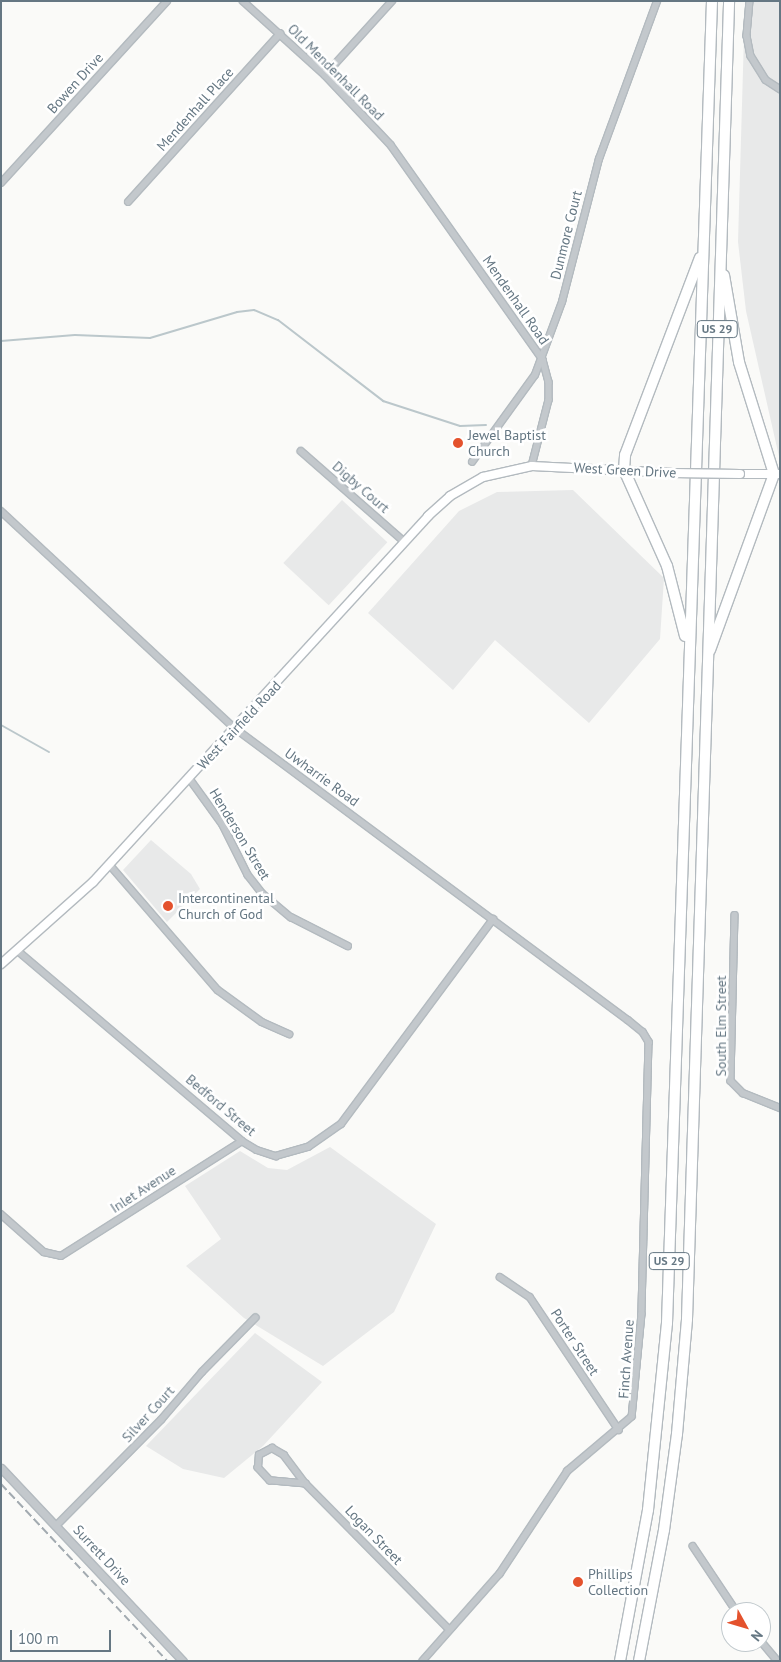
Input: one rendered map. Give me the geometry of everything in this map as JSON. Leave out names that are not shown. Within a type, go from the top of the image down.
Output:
[{"type":"highway","name":"US 29","points":[[620,1661],[648,1510],[666,1342],[688,653],[712,1]]},
{"type":"highway","name":"US 29","points":[[640,1658],[664,1530],[677,1434],[686,1337],[706,658],[730,1]]},
{"type":"highway","points":[[706,658],[777,474],[739,362],[720,247]]},
{"type":"highway","points":[[688,653],[667,566],[624,470],[625,455],[703,250]]},
{"type":"main road","name":"West Green Drive","points":[[473,483],[496,473],[532,466],[671,473],[777,474]]},
{"type":"main road","name":"West Fairfield Road","points":[[1,964],[110,865],[440,504],[473,483]]},
{"type":"street","name":"Bowen Drive","points":[[1,182],[167,1]]},
{"type":"street","name":"Old Mendenhall Road","points":[[243,1],[325,75],[407,165]]},
{"type":"street","points":[[325,75],[392,1]]},
{"type":"street","name":"Dunmore Court","points":[[472,462],[535,375],[562,302],[599,159],[657,1]]},
{"type":"street","points":[[750,1],[748,36],[751,56],[762,75],[780,89]]},
{"type":"street","name":"Mendenhall Place","points":[[128,202],[280,34]]},
{"type":"street","name":"Mendenhall Road","points":[[407,165],[541,358],[549,382],[549,400],[532,466]]},
{"type":"street","name":"Digby Court","points":[[301,451],[405,542]]},
{"type":"street","name":"Uwharrie Road","points":[[1,511],[236,729],[628,1020],[648,1040]]},
{"type":"street","name":"Henderson Street","points":[[190,779],[223,824],[248,875],[262,893],[291,917],[348,946]]},
{"type":"street","points":[[110,865],[218,990],[262,1022],[289,1034]]},
{"type":"street","name":"South Elm Street","points":[[735,915],[732,1080],[743,1093],[780,1108]]},
{"type":"street","name":"Bedford Street","points":[[17,950],[242,1140],[257,1150],[276,1156],[308,1147],[334,1130],[493,919]]},
{"type":"street","name":"Finch Avenue","points":[[423,1661],[449,1629],[500,1574],[568,1471],[619,1430],[632,1417],[638,1377],[650,1052],[648,1040]]},
{"type":"street","name":"Inlet Avenue","points":[[1,1214],[44,1252],[58,1256],[242,1140]]},
{"type":"street","name":"Porter Street","points":[[500,1277],[530,1297],[619,1430]]},
{"type":"street","name":"Silver Court","points":[[57,1525],[161,1420],[202,1372],[255,1318]]},
{"type":"street","name":"Logan Street","points":[[306,1484],[278,1484],[261,1473],[257,1460],[262,1451],[276,1449],[284,1455],[306,1484],[449,1629]]},
{"type":"street","name":"Surrett Drive","points":[[1,1468],[57,1525],[183,1661]]},
{"type":"street","points":[[692,1546],[730,1602]]},
{"type":"shaded area","points":[[745,1],[780,1],[780,461],[746,311],[738,242]]},
{"type":"shaded area","points":[[573,490],[664,578],[660,639],[589,723],[495,640],[453,690],[368,613],[459,511],[497,492]]},
{"type":"shaded area","points":[[342,500],[387,542],[329,605],[283,563]]},
{"type":"shaded area","points":[[151,840],[191,874],[200,889],[167,922],[123,870]]},
{"type":"shaded area","points":[[330,1147],[436,1224],[394,1312],[323,1366],[244,1318],[186,1266],[221,1239],[185,1186],[240,1151],[268,1168],[287,1170]]},
{"type":"shaded area","points":[[255,1333],[322,1382],[263,1446],[224,1478],[183,1469],[146,1446]]},
{"type":"waterway","points":[[1,341],[75,335],[150,338],[237,312],[254,310],[278,320],[383,401],[460,426],[486,425]]},
{"type":"waterway","points":[[1,725],[49,752]]},
{"type":"railway","points":[[1,1484],[167,1661]]},
{"type":"place","name":"Jewel Baptist Church","points":[[458,443]]},
{"type":"place","name":"Intercontinental Church of God","points":[[168,906]]},
{"type":"place","name":"Phillips Collection","points":[[578,1582]]}]
